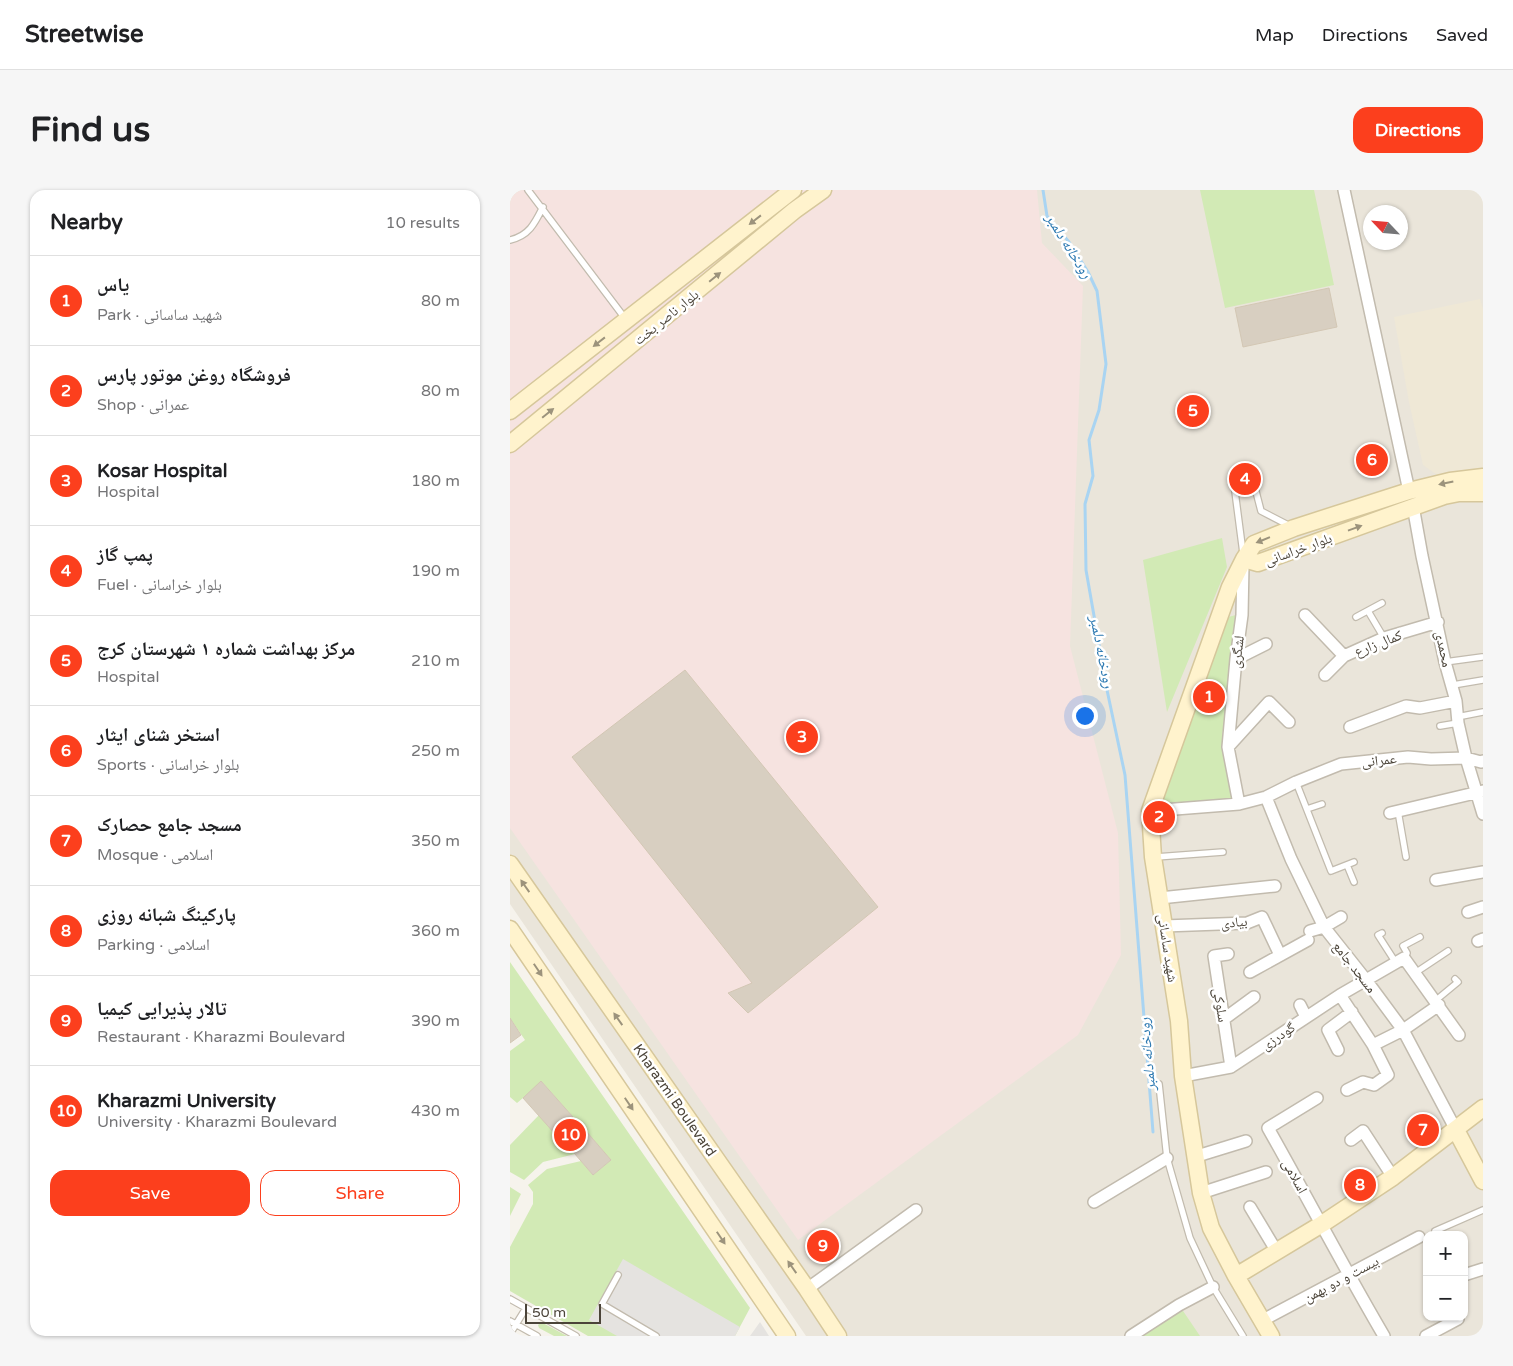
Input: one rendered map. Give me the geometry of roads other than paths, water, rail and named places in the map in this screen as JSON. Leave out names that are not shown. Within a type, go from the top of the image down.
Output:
[{"type":"main road","name":"بلوار ناصر بخت","points":[[510,411],[793,190]]},
{"type":"main road","name":"بلوار ناصر بخت","points":[[510,444],[795,210],[823,190]]},
{"type":"main road","name":"بلوار خراسانی","points":[[1483,477],[1450,482],[1411,499],[1258,563],[1244,559],[1254,544],[1294,528],[1411,499],[1451,494],[1483,493]]},
{"type":"main road","name":"شهید ساسانی","points":[[1244,559],[1217,620],[1150,811],[1153,857],[1179,1021],[1183,1076],[1201,1194],[1212,1228],[1236,1276],[1271,1336]]},
{"type":"main road","name":"Kharazmi Boulevard","points":[[510,864],[838,1336]]},
{"type":"main road","points":[[510,930],[787,1336]]},
{"type":"main road","points":[[1236,1276],[1322,1224],[1392,1177],[1483,1108]]},
{"type":"main road","points":[[1456,1130],[1483,1181]]},
{"type":"street","name":"محمدی","points":[[1344,190],[1422,556],[1456,701],[1466,758],[1480,791],[1483,814]]},
{"type":"street","name":"لشگری","points":[[1239,804],[1228,747],[1242,615],[1244,559]]},
{"type":"street","points":[[1305,615],[1344,656]]},
{"type":"street","name":"کمال زارع","points":[[1325,675],[1344,656],[1384,638],[1438,622]]},
{"type":"street","points":[[1236,659],[1266,644]]},
{"type":"street","points":[[1350,727],[1406,706],[1420,708],[1456,701]]},
{"type":"street","points":[[1228,747],[1269,702],[1289,722]]},
{"type":"street","name":"عمرانی","points":[[1150,811],[1239,804],[1266,798],[1296,782],[1340,764],[1408,757],[1431,760],[1466,758]]},
{"type":"street","points":[[1466,758],[1483,761]]},
{"type":"street","points":[[1394,812],[1480,791]]},
{"type":"street","name":"مسجد جامع","points":[[1266,798],[1324,927],[1403,1030],[1456,1130]]},
{"type":"street","points":[[1436,880],[1483,872]]},
{"type":"street","points":[[1160,898],[1275,886]]},
{"type":"street","points":[[1468,912],[1483,907]]},
{"type":"street","name":"بیادی","points":[[1164,926],[1247,923],[1262,917],[1280,955]]},
{"type":"street","points":[[1250,972],[1341,917]]},
{"type":"street","name":"سلوکی","points":[[1228,954],[1214,956],[1231,1067]]},
{"type":"street","points":[[1400,961],[1415,973],[1459,1035]]},
{"type":"street","name":"گودرزی","points":[[1183,1076],[1231,1067],[1340,995],[1400,961]]},
{"type":"street","points":[[1340,995],[1373,1045],[1388,1075],[1374,1085],[1363,1082],[1347,1090]]},
{"type":"street","points":[[1224,1019],[1254,997]]},
{"type":"street","points":[[1373,1045],[1403,1030],[1437,1003]]},
{"type":"street","points":[[1300,1005],[1306,1017]]},
{"type":"street","points":[[1338,1050],[1328,1030],[1352,1012]]},
{"type":"street","name":"اسلامی","points":[[1317,1098],[1268,1128],[1322,1224],[1348,1275],[1384,1336]]},
{"type":"street","points":[[1351,1140],[1363,1131],[1392,1177]]},
{"type":"street","points":[[1194,1157],[1246,1141]]},
{"type":"street","points":[[1094,1202],[1167,1158]]},
{"type":"street","points":[[1201,1194],[1266,1172]]},
{"type":"street","points":[[1254,1208],[1266,1225],[1277,1252]]},
{"type":"street","points":[[807,1289],[916,1210]]},
{"type":"street","name":"بیست و دو بهمن","points":[[1263,1320],[1419,1237]]},
{"type":"street","points":[[1468,1274],[1483,1269]]},
{"type":"street","points":[[1131,1336],[1179,1305],[1213,1287]]},
{"type":"street","points":[[1426,1336],[1453,1321]]},
{"type":"lane","points":[[528,190],[543,207],[624,316]]},
{"type":"lane","points":[[510,240],[518,238],[531,229],[543,207]]},
{"type":"lane","points":[[1244,559],[1234,484],[1253,480],[1261,512],[1294,528]]},
{"type":"lane","points":[[1356,617],[1382,603]]},
{"type":"lane","points":[[1368,611],[1384,638]]},
{"type":"lane","points":[[1446,662],[1482,656]]},
{"type":"lane","points":[[1452,685],[1483,680]]},
{"type":"lane","points":[[1440,726],[1483,712]]},
{"type":"lane","points":[[1296,782],[1331,871],[1354,862]]},
{"type":"lane","points":[[1307,809],[1322,804]]},
{"type":"lane","points":[[1394,812],[1406,857]]},
{"type":"lane","points":[[1153,857],[1224,852]]},
{"type":"lane","points":[[1347,865],[1354,882]]},
{"type":"lane","points":[[1382,933],[1378,935],[1400,961],[1407,953],[1404,946],[1420,937]]},
{"type":"lane","points":[[1415,973],[1448,951]]},
{"type":"lane","points":[[1437,1003],[1458,982],[1455,979]]},
{"type":"lane","points":[[1159,1084],[1167,1158],[1190,1238],[1213,1287],[1243,1336]]},
{"type":"lane","points":[[1434,1231],[1483,1210]]},
{"type":"lane","points":[[618,1275],[602,1304],[656,1336]]},
{"type":"lane","points":[[510,1298],[576,1336]]},
{"type":"lane","points":[[510,1334],[526,1308]]},
{"type":"lane","points":[[510,1321],[537,1336]]},
{"type":"waterway","name":"رودخانه دلمبر","points":[[1043,190],[1047,216],[1069,242],[1088,272],[1097,291],[1106,364],[1099,410],[1089,440],[1093,476],[1085,504],[1086,570],[1107,690],[1125,775],[1153,1132]]},
{"type":"place","name":"مرکز بهداشت شماره ۱ شهرستان کرج","points":[[1193,411]]},
{"type":"place","name":"استخر شنای ایثار","points":[[1372,460]]},
{"type":"place","name":"پمپ گاز","points":[[1245,479]]},
{"type":"place","name":"یاس","points":[[1209,697]]},
{"type":"place","name":"Kosar Hospital","points":[[802,737]]},
{"type":"place","name":"فروشگاه روغن موتور پارس","points":[[1159,817]]},
{"type":"place","name":"مسجد جامع حصارک","points":[[1423,1130]]},
{"type":"place","name":"Kharazmi University","points":[[570,1135]]},
{"type":"place","name":"پارکینگ شبانه روزی","points":[[1360,1185]]},
{"type":"place","name":"تالار پذیرایی کیمیا","points":[[823,1246]]}]
